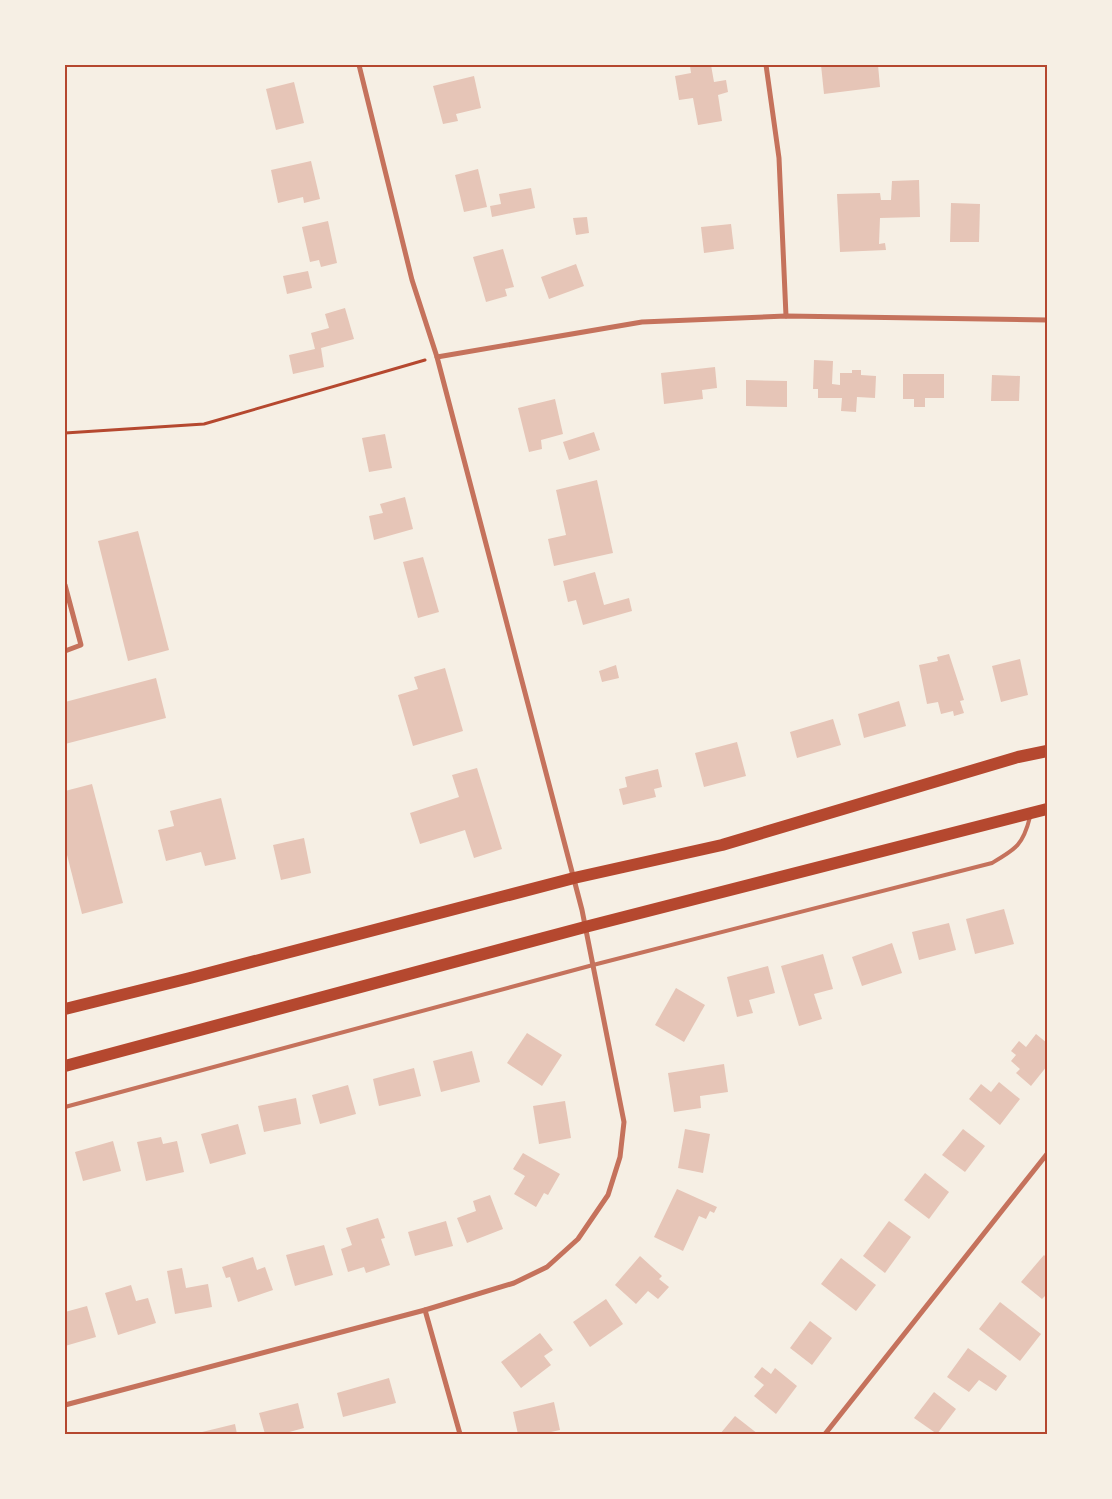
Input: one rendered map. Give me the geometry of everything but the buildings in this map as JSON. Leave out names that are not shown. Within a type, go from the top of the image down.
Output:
[{"type":"main road","points":[[65,1008],[200,976],[574,878],[722,844],[1018,757],[1047,751]]},
{"type":"main road","points":[[65,1066],[586,927],[1047,809]]},
{"type":"street","points":[[65,1405],[425,1310],[514,1283],[547,1268],[578,1240],[608,1195],[620,1157],[624,1122],[582,910],[437,357],[412,280],[359,65]]},
{"type":"street","points":[[766,65],[779,158],[786,316]]},
{"type":"street","points":[[437,357],[642,322],[786,316],[1047,320]]},
{"type":"street","points":[[65,585],[81,645],[65,651]]},
{"type":"street","points":[[825,1434],[1047,1154]]},
{"type":"street","points":[[425,1310],[460,1434]]},
{"type":"lane","points":[[65,1107],[593,965],[992,863],[1016,849],[1025,837],[1031,813]]},
{"type":"path","points":[[65,433],[204,424],[437,357]]}]
